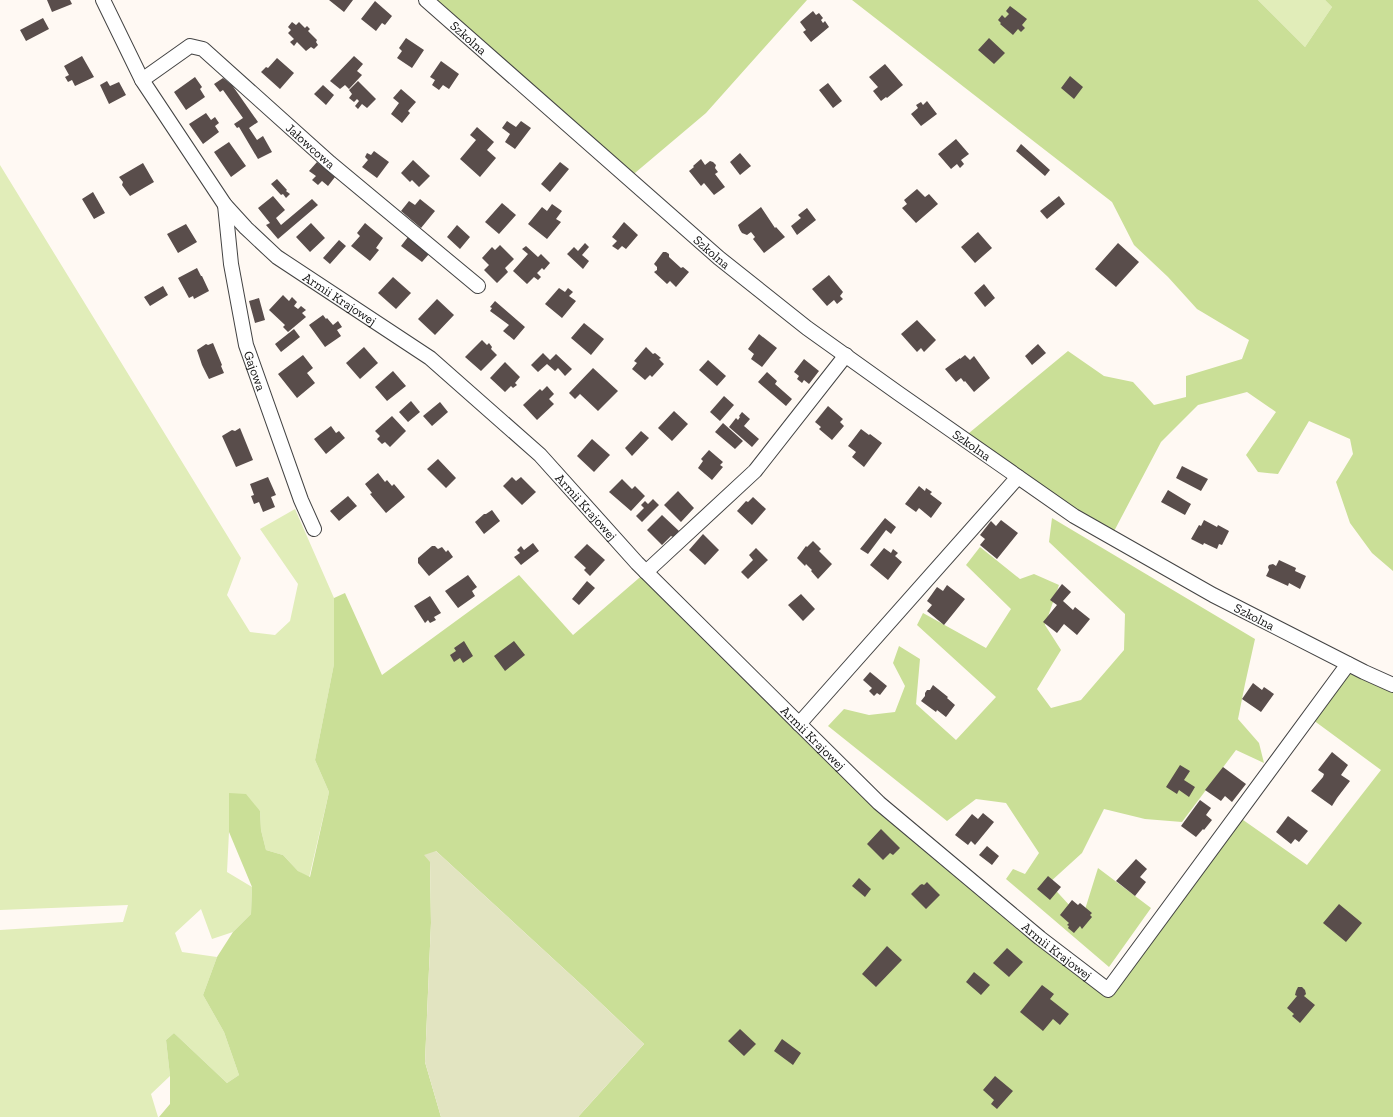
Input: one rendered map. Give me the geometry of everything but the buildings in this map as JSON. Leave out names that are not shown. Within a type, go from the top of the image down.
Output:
[{"type":"street","name":"Armii Krajowej","points":[[103,0],[142,80],[225,205],[246,228],[277,257],[430,358],[540,455],[646,572],[879,803],[1040,938],[1108,990],[1348,664]]},
{"type":"street","name":"Szkolna","points":[[426,0],[719,258],[807,328],[1080,520],[1213,595],[1348,664],[1393,685]]},
{"type":"street","name":"Jałowcowa","points":[[142,80],[190,46],[203,49],[330,163],[478,286]]},
{"type":"street","name":"Gajowa","points":[[225,205],[231,264],[246,345],[301,500],[314,529]]},
{"type":"street","points":[[646,572],[755,471],[846,354]]},
{"type":"street","points":[[799,724],[1018,477]]},
{"type":"green space","points":[[426,0],[807,0],[706,113],[629,178]]},
{"type":"green space","points":[[852,0],[1258,0],[1305,47],[1332,7],[1325,0],[1393,0],[1393,571],[1372,553],[1350,523],[1336,482],[1353,454],[1350,439],[1309,421],[1278,474],[1258,472],[1246,455],[1276,412],[1247,392],[1198,405],[1161,442],[1111,537],[963,438],[1068,351],[1104,376],[1133,382],[1154,405],[1186,397],[1186,376],[1242,359],[1249,340],[1197,309],[1168,277],[1134,245],[1112,202]]},
{"type":"green space","points":[[1258,0],[1325,0],[1332,7],[1305,47]]},
{"type":"green space","points":[[0,165],[241,558],[227,595],[250,632],[275,635],[290,621],[298,584],[260,529],[295,509],[334,598],[334,664],[315,760],[329,792],[309,878],[298,871],[283,855],[266,850],[261,830],[260,811],[229,793],[227,872],[252,887],[251,914],[233,932],[212,939],[201,909],[175,933],[182,952],[217,957],[203,995],[224,1032],[239,1075],[227,1083],[174,1033],[166,1040],[170,1076],[151,1094],[158,1117],[0,1117],[0,930],[123,922],[128,905],[0,910]]},
{"type":"green space","points":[[1052,518],[1255,639],[1238,719],[1259,743],[1264,763],[1236,750],[1182,822],[1145,819],[1104,809],[1082,853],[1049,883],[1082,919],[1098,868],[1151,908],[1109,967],[1006,879],[1013,869],[1025,874],[1039,853],[1006,803],[976,799],[947,821],[828,726],[844,709],[869,715],[895,712],[905,686],[893,663],[899,646],[920,659],[916,704],[956,740],[996,697],[917,625],[923,613],[986,648],[1011,609],[966,565],[980,547],[1020,579],[1034,574],[1059,585],[1045,625],[1061,650],[1037,689],[1051,708],[1081,700],[1124,650],[1125,614],[1049,542]]},
{"type":"green space","points":[[646,572],[879,803],[1108,990],[1236,815],[1307,865],[1381,770],[1309,717],[1348,664],[1393,683],[1393,1117],[578,1117],[644,1044],[436,851],[430,862],[431,923],[425,1062],[441,1117],[159,1117],[170,1104],[170,1076],[166,1040],[174,1033],[227,1083],[239,1075],[224,1032],[203,995],[217,957],[233,932],[251,914],[252,887],[229,832],[229,793],[246,794],[260,811],[261,830],[266,850],[283,855],[298,871],[310,877],[329,792],[315,760],[334,664],[334,598],[345,593],[382,675],[519,575],[573,635]]},
{"type":"green space","points":[[436,851],[644,1044],[578,1117],[441,1117],[425,1062],[431,923],[430,862],[424,855]]}]
